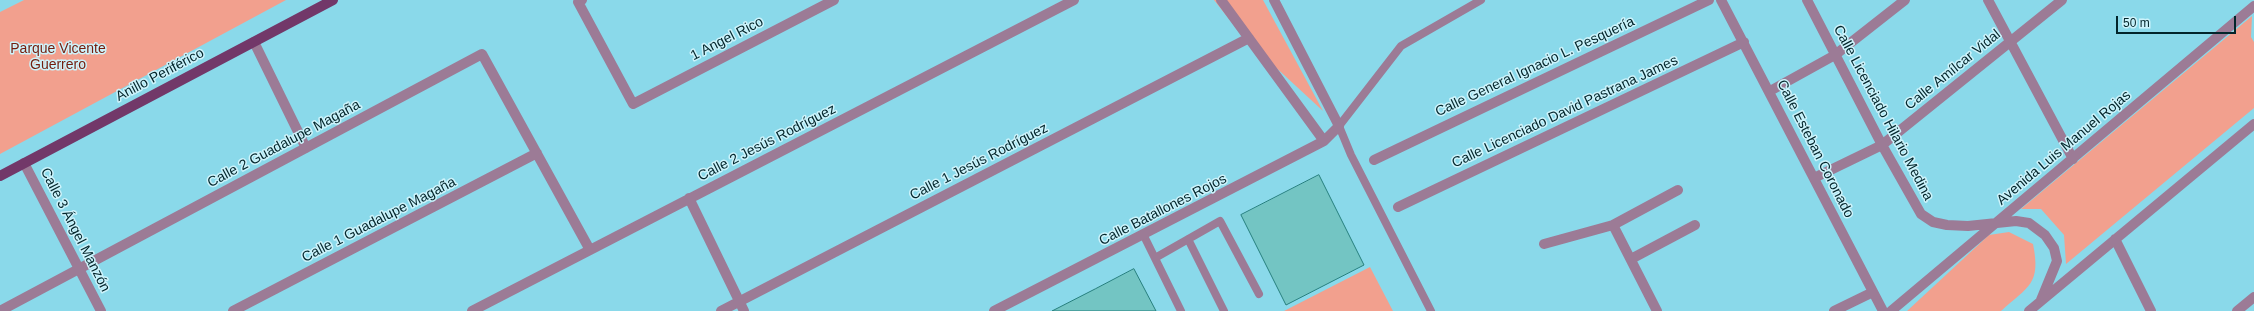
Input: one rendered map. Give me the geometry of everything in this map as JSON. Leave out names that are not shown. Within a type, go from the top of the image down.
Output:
[{"type":"main road","name":"Anillo Periférico","points":[[0,176],[333,0]]},
{"type":"street","name":"1 Angel Rico","points":[[580,1],[633,104],[834,0]]},
{"type":"street","name":"Calle 2 Jesús Rodríguez","points":[[472,311],[1074,0]]},
{"type":"street","points":[[1221,0],[1324,141]]},
{"type":"street","points":[[1274,0],[1339,126]]},
{"type":"street","name":"Calle General Ignacio L. Pesquería","points":[[1374,160],[1709,0]]},
{"type":"street","name":"Calle Esteban Coronado","points":[[1721,0],[1770,91],[1883,311]]},
{"type":"street","name":"Calle Licenciado Hilario Medina","points":[[1807,0],[1882,145],[1921,214],[1933,222],[1947,225],[1968,226],[2016,221],[2029,223],[2045,235],[2054,248],[2057,261],[2041,300]]},
{"type":"street","points":[[1770,91],[1835,55],[1904,0]]},
{"type":"street","points":[[1988,0],[2073,160]]},
{"type":"street","name":"Calle Amílcar Vidal","points":[[1814,178],[1882,145],[2062,0]]},
{"type":"street","name":"Avenida Luis Manuel Rojas","points":[[1891,311],[2073,160],[2254,6]]},
{"type":"street","name":"Calle 1 Jesús Rodríguez","points":[[721,311],[1249,38]]},
{"type":"street","points":[[254,42],[306,148]]},
{"type":"street","name":"Calle Licenciado David Pastrana James","points":[[1398,206],[1744,42]]},
{"type":"street","name":"Calle 2 Guadalupe Magaña","points":[[0,311],[482,54],[537,153]]},
{"type":"street","points":[[2029,311],[2254,124]]},
{"type":"street","name":"Calle Batallones Rojos","points":[[994,311],[1144,236],[1324,141],[1339,126]]},
{"type":"street","points":[[537,153],[590,250]]},
{"type":"street","name":"Calle 1 Guadalupe Magaña","points":[[233,311],[537,153]]},
{"type":"street","name":"Calle 3 Ángel Manzón","points":[[24,163],[101,311]]},
{"type":"street","points":[[1544,244],[1613,225],[1678,190]]},
{"type":"street","points":[[689,198],[744,311]]},
{"type":"street","points":[[1613,225],[1656,311]]},
{"type":"street","points":[[1631,259],[1695,225]]},
{"type":"street","points":[[2115,239],[2151,311]]},
{"type":"street","points":[[1834,311],[1873,292]]},
{"type":"street","points":[[2237,311],[2254,297]]},
{"type":"lane","points":[[1431,311],[1351,155],[1339,126],[1401,46],[1481,0]]},
{"type":"lane","points":[[1155,258],[1220,221],[1259,294]]},
{"type":"lane","points":[[1144,236],[1181,311]]},
{"type":"lane","points":[[1188,239],[1224,311]]},
{"type":"green space","name":"Parque Vicente Guerrero","points":[[24,0],[286,0],[0,154],[0,12]]},
{"type":"green space","points":[[1214,0],[1263,0],[1323,111],[1244,38]]},
{"type":"green space","points":[[2252,16],[2251,37],[2254,42],[2254,108],[2066,264],[2064,235],[2041,209],[2021,209]]},
{"type":"green space","points":[[2009,232],[2033,244],[2035,268],[2034,276],[2026,289],[2001,311],[1907,311],[1989,235]]},
{"type":"green space","points":[[1370,267],[1393,311],[1284,311]]},
{"type":"building","points":[[1319,175],[1364,265],[1286,305],[1241,215]]},
{"type":"building","points":[[1134,269],[1156,311],[1052,311],[1095,289]]}]
